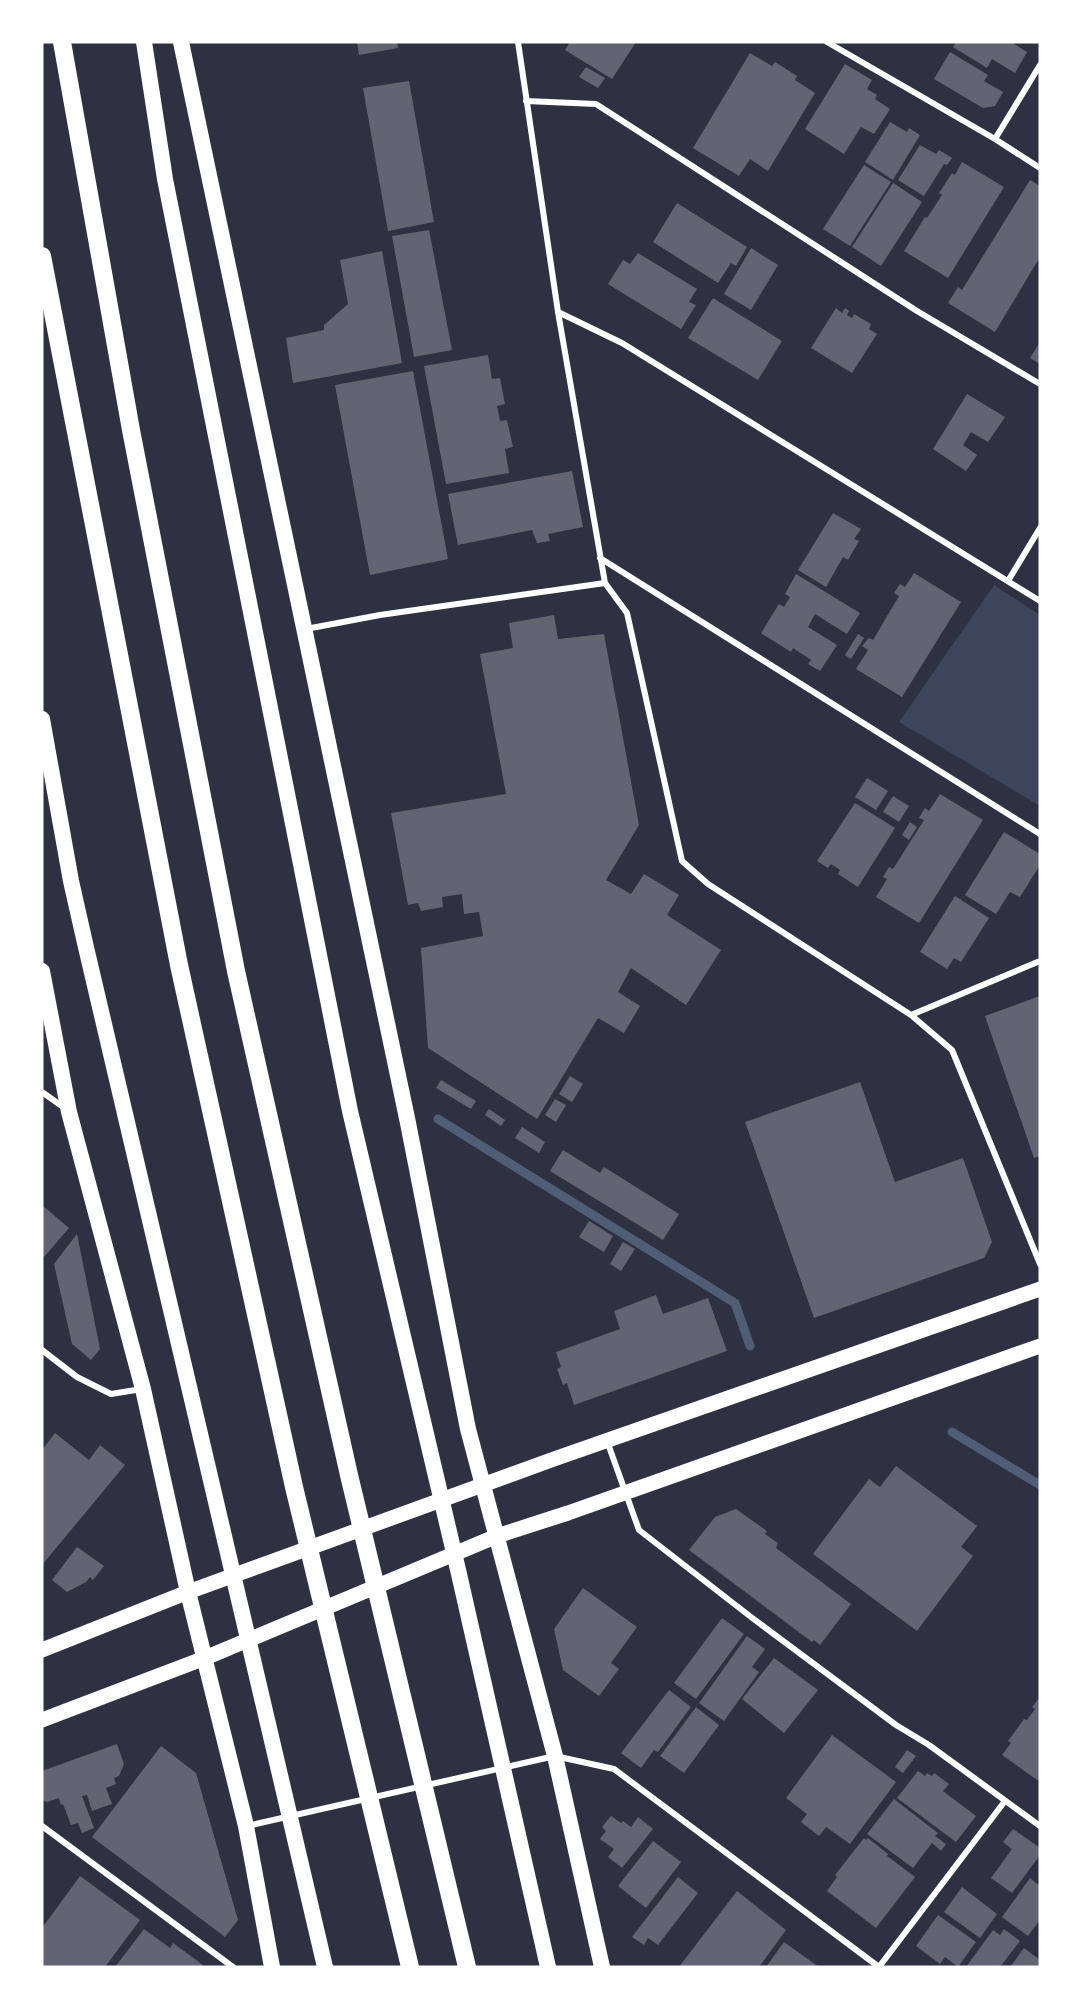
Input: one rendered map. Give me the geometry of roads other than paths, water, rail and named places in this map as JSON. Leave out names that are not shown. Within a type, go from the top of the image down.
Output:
[{"type":"highway","points":[[62,42],[131,430],[236,971],[349,1474],[467,1967]]},
{"type":"highway","points":[[144,42],[165,179],[350,1111],[459,1574],[548,1967]]},
{"type":"highway","points":[[181,42],[408,1123],[468,1429],[555,1756],[602,1967]]},
{"type":"highway","points":[[42,256],[179,965],[294,1487],[410,1967]]},
{"type":"highway","points":[[42,719],[71,881],[132,1152],[324,1967]]},
{"type":"highway","points":[[42,971],[69,1112],[143,1389],[188,1592],[246,1826],[272,1967]]},
{"type":"main road","points":[[42,1650],[188,1592],[606,1441],[1040,1289]]},
{"type":"main road","points":[[42,1720],[205,1658],[497,1536],[1040,1346]]},
{"type":"street","points":[[518,42],[558,312],[605,583],[627,613],[682,861],[708,884],[911,1015],[952,1050],[1040,1264]]},
{"type":"street","points":[[827,42],[995,139],[1040,168]]},
{"type":"street","points":[[995,139],[1040,65]]},
{"type":"street","points":[[526,101],[596,104],[917,311],[1040,384]]},
{"type":"street","points":[[558,312],[622,344],[1040,601]]},
{"type":"street","points":[[1008,581],[1040,528]]},
{"type":"street","points":[[600,558],[1040,834]]},
{"type":"street","points":[[304,630],[380,615],[605,583]]},
{"type":"street","points":[[911,1015],[1040,961]]},
{"type":"street","points":[[42,1092],[69,1112]]},
{"type":"street","points":[[42,1350],[77,1377],[111,1394],[143,1389]]},
{"type":"street","points":[[606,1441],[639,1530],[896,1725],[929,1745],[1040,1827]]},
{"type":"street","points":[[246,1826],[555,1756],[614,1769],[879,1967],[1005,1801]]},
{"type":"street","points":[[42,1826],[233,1967]]},
{"type":"waterway","points":[[438,1119],[735,1303],[750,1346]]},
{"type":"waterway","points":[[952,1432],[1040,1485]]}]
